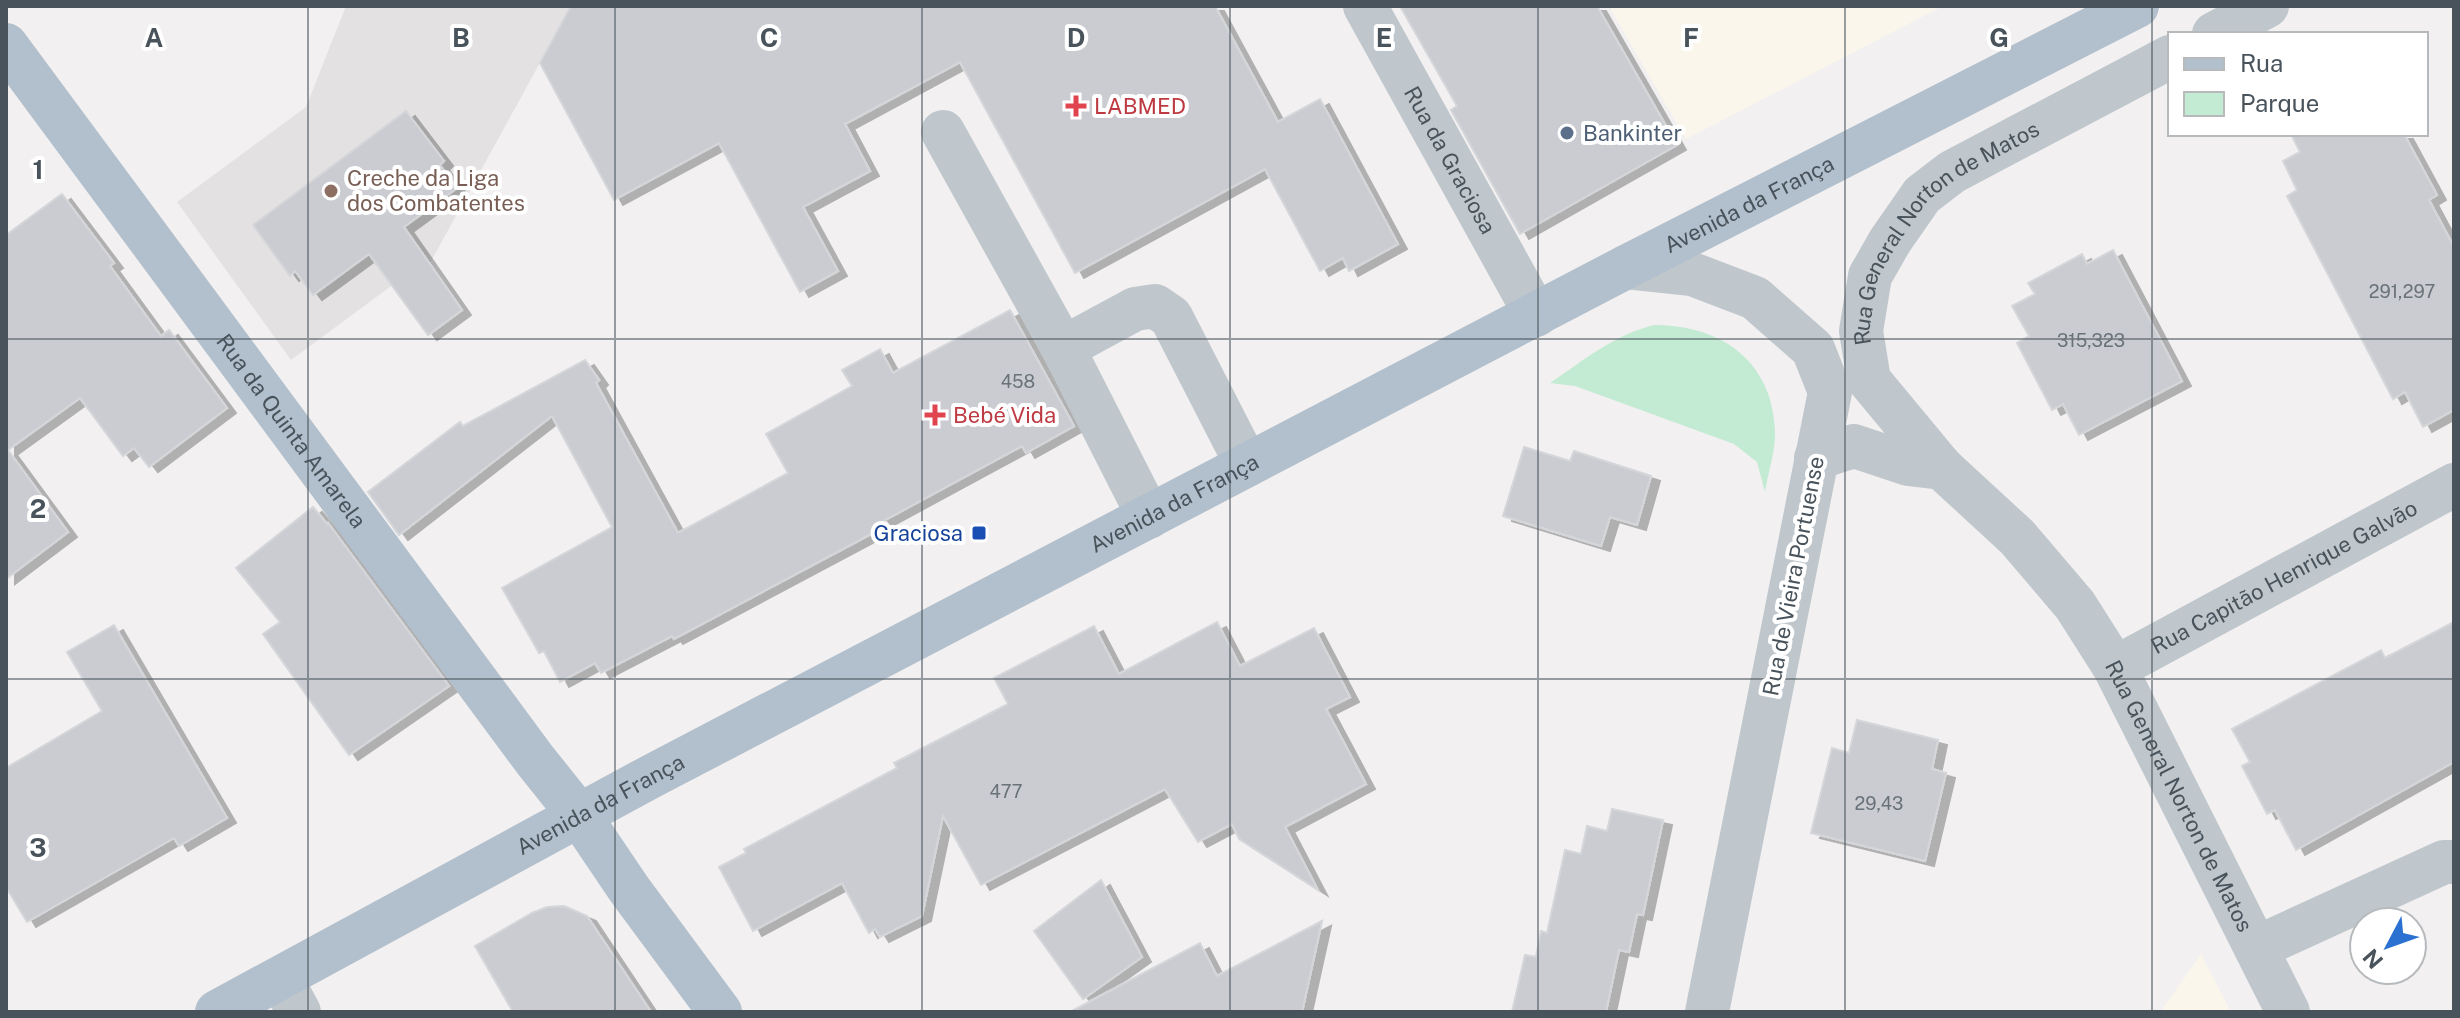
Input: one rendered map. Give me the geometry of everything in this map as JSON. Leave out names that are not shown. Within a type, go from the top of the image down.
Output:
[{"type":"main road","name":"Avenida da França","points":[[217,1012],[290,995],[579,815],[1626,267],[2137,6]]},
{"type":"main road","name":"Rua da Quinta Amarela","points":[[6,45],[525,747],[579,815],[629,889],[720,1012]]},
{"type":"street","name":"Rua da Graciosa","points":[[1365,6],[1536,315]]},
{"type":"street","points":[[2218,32],[2267,6]]},
{"type":"street","name":"Rua General Norton de Matos","points":[[2168,58],[1952,172],[1922,195],[1870,276],[1861,331],[1869,380],[1942,468],[2017,537],[2075,605],[2115,668],[2288,1012]]},
{"type":"street","points":[[943,132],[1063,348],[1149,517]]},
{"type":"street","name":"Rua de Vieira Portuense","points":[[1626,267],[1692,274],[1755,298],[1813,349],[1830,392],[1707,1012]]},
{"type":"street","points":[[1063,348],[1135,309],[1155,306],[1171,317],[1247,465]]},
{"type":"street","points":[[1816,458],[1854,446],[1908,464],[1942,468]]},
{"type":"street","name":"Rua Capitão Henrique Galvão","points":[[2115,668],[2454,485]]},
{"type":"street","name":"Rua General Norton de Matos","points":[[2256,948],[2444,862],[2454,862]]},
{"type":"shaded area","name":"Creche da Liga dos Combatentes","points":[[346,6],[571,6],[429,265],[425,261],[291,360],[177,202],[306,107]]},
{"type":"shaded area","points":[[1613,6],[1943,6],[1686,139],[1611,10]]},
{"type":"shaded area","points":[[2201,954],[2231,1012],[2161,1012],[2163,1008]]},
{"type":"green space","points":[[1654,325],[1700,332],[1720,340],[1738,351],[1753,366],[1772,405],[1775,430],[1765,492],[1757,462],[1734,444],[1575,386],[1550,383],[1612,342]]},
{"type":"building","points":[[571,6],[1215,6],[1278,122],[1320,99],[1398,244],[1349,271],[1343,258],[1320,271],[1265,169],[1075,273],[960,62],[845,124],[870,171],[803,207],[838,271],[800,292],[719,143],[614,200],[540,63]]},
{"type":"building","name":"Bankinter","points":[[1400,6],[1597,6],[1677,145],[1520,234],[1451,110],[1457,106]]},
{"type":"building","points":[[406,111],[444,161],[440,165],[457,188],[404,227],[462,310],[428,335],[369,254],[313,295],[295,271],[290,276],[253,225]]},
{"type":"building","points":[[2292,136],[2405,136],[2437,195],[2429,200],[2454,247],[2454,410],[2423,427],[2405,392],[2393,399],[2287,196],[2297,190],[2283,161],[2300,152]]},
{"type":"building","points":[[62,194],[114,263],[110,266],[161,336],[169,330],[227,408],[149,467],[134,448],[123,456],[80,398],[8,450],[68,532],[6,579],[6,235]]},
{"type":"building","points":[[2113,250],[2182,381],[2079,435],[2063,404],[2052,410],[2017,343],[2029,336],[2012,306],[2035,294],[2028,283],[2082,254],[2087,264]]},
{"type":"building","points":[[1010,310],[1074,426],[1026,453],[1022,446],[885,520],[888,525],[674,639],[672,636],[601,673],[595,663],[560,682],[544,651],[539,653],[502,588],[612,527],[552,416],[399,535],[368,492],[460,422],[463,426],[585,360],[599,380],[596,383],[678,533],[788,473],[766,434],[852,386],[842,370],[880,349],[893,373]]},
{"type":"building","points":[[1524,447],[1570,461],[1574,451],[1651,476],[1637,525],[1610,517],[1601,546],[1503,516]]},
{"type":"building","points":[[313,507],[449,686],[349,755],[263,634],[280,622],[236,568]]},
{"type":"building","points":[[1217,622],[1240,666],[1314,628],[1350,697],[1326,709],[1366,784],[1285,827],[1318,890],[1239,839],[1232,824],[1198,842],[1165,789],[981,885],[943,816],[922,916],[880,937],[875,929],[869,933],[842,883],[753,931],[719,867],[746,853],[744,849],[897,768],[894,763],[1008,704],[994,678],[1094,626],[1119,674]]},
{"type":"building","points":[[2454,622],[2454,762],[2296,850],[2275,810],[2267,814],[2242,766],[2250,762],[2232,729],[2381,650],[2385,658]]},
{"type":"building","points":[[114,625],[227,818],[179,846],[174,838],[27,922],[6,887],[6,768],[102,711],[67,652]]},
{"type":"building","points":[[1857,720],[1938,740],[1932,769],[1946,773],[1925,861],[1811,833],[1832,748],[1849,753]]},
{"type":"building","points":[[1612,809],[1663,820],[1643,915],[1637,914],[1629,952],[1619,950],[1606,1012],[1512,1012],[1525,955],[1536,957],[1541,931],[1547,933],[1565,850],[1581,854],[1587,826],[1607,831]]},
{"type":"building","points":[[1101,880],[1142,957],[1083,999],[1034,931]]},
{"type":"building","points":[[564,906],[587,916],[651,1012],[513,1012],[475,946],[532,913],[547,907]]},
{"type":"building","points":[[1322,921],[1302,1012],[1070,1012],[1200,943],[1217,976]]},
{"type":"place","name":"LABMED","points":[[1076,106]]},
{"type":"place","name":"Bankinter","points":[[1567,133]]},
{"type":"place","name":"Creche da Liga dos Combatentes","points":[[331,191]]},
{"type":"place","name":"Bebé Vida","points":[[935,415]]},
{"type":"place","name":"Graciosa","points":[[979,533]]}]
